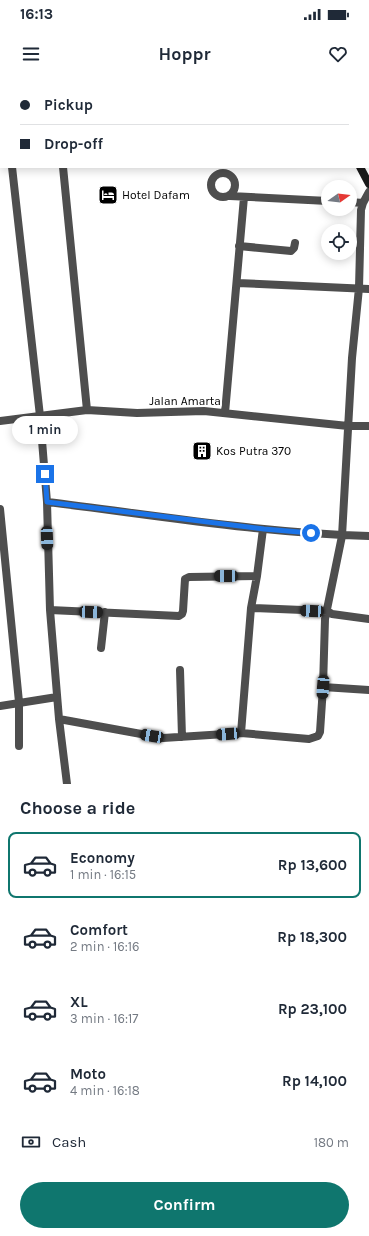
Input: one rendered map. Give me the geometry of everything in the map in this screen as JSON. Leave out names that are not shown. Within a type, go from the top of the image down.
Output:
[{"type":"main road","points":[[361,168],[369,184]]},
{"type":"street","points":[[12,168],[40,416],[47,502],[50,610],[59,719],[67,784]]},
{"type":"street","points":[[63,168],[87,410]]},
{"type":"street","points":[[230,196],[234,190],[235,182],[224,170],[213,178],[210,186],[214,194],[221,198],[230,196],[321,201]]},
{"type":"street","points":[[59,719],[163,738],[241,733],[309,739],[318,736],[320,732],[326,619],[342,536],[352,358],[359,288],[361,210],[369,192]]},
{"type":"street","points":[[225,413],[244,197]]},
{"type":"street","points":[[357,203],[363,203]]},
{"type":"street","points":[[239,246],[291,251],[294,248],[295,243]]},
{"type":"street","points":[[237,282],[369,288]]},
{"type":"street","name":"Jalan Amarta","points":[[0,421],[87,410],[137,413],[204,411],[348,426],[369,426]]},
{"type":"street","points":[[47,502],[263,529],[342,536],[369,536]]},
{"type":"street","points":[[0,510],[19,702],[19,746]]},
{"type":"street","points":[[241,733],[251,608],[263,529]]},
{"type":"street","points":[[50,610],[178,616],[182,614],[183,611],[185,579],[189,577],[257,576]]},
{"type":"street","points":[[251,608],[327,612],[369,619]]},
{"type":"street","points":[[101,648],[105,612]]},
{"type":"street","points":[[180,670],[182,737]]},
{"type":"street","points":[[323,687],[369,690]]},
{"type":"street","points":[[0,706],[57,697]]},
{"type":"place","name":"Hotel Dafam","points":[[108,195]]},
{"type":"place","name":"Kos Putra 370","points":[[202,451]]},
{"type":"route","points":[[45,474],[47,502],[264,529],[311,533]]}]
